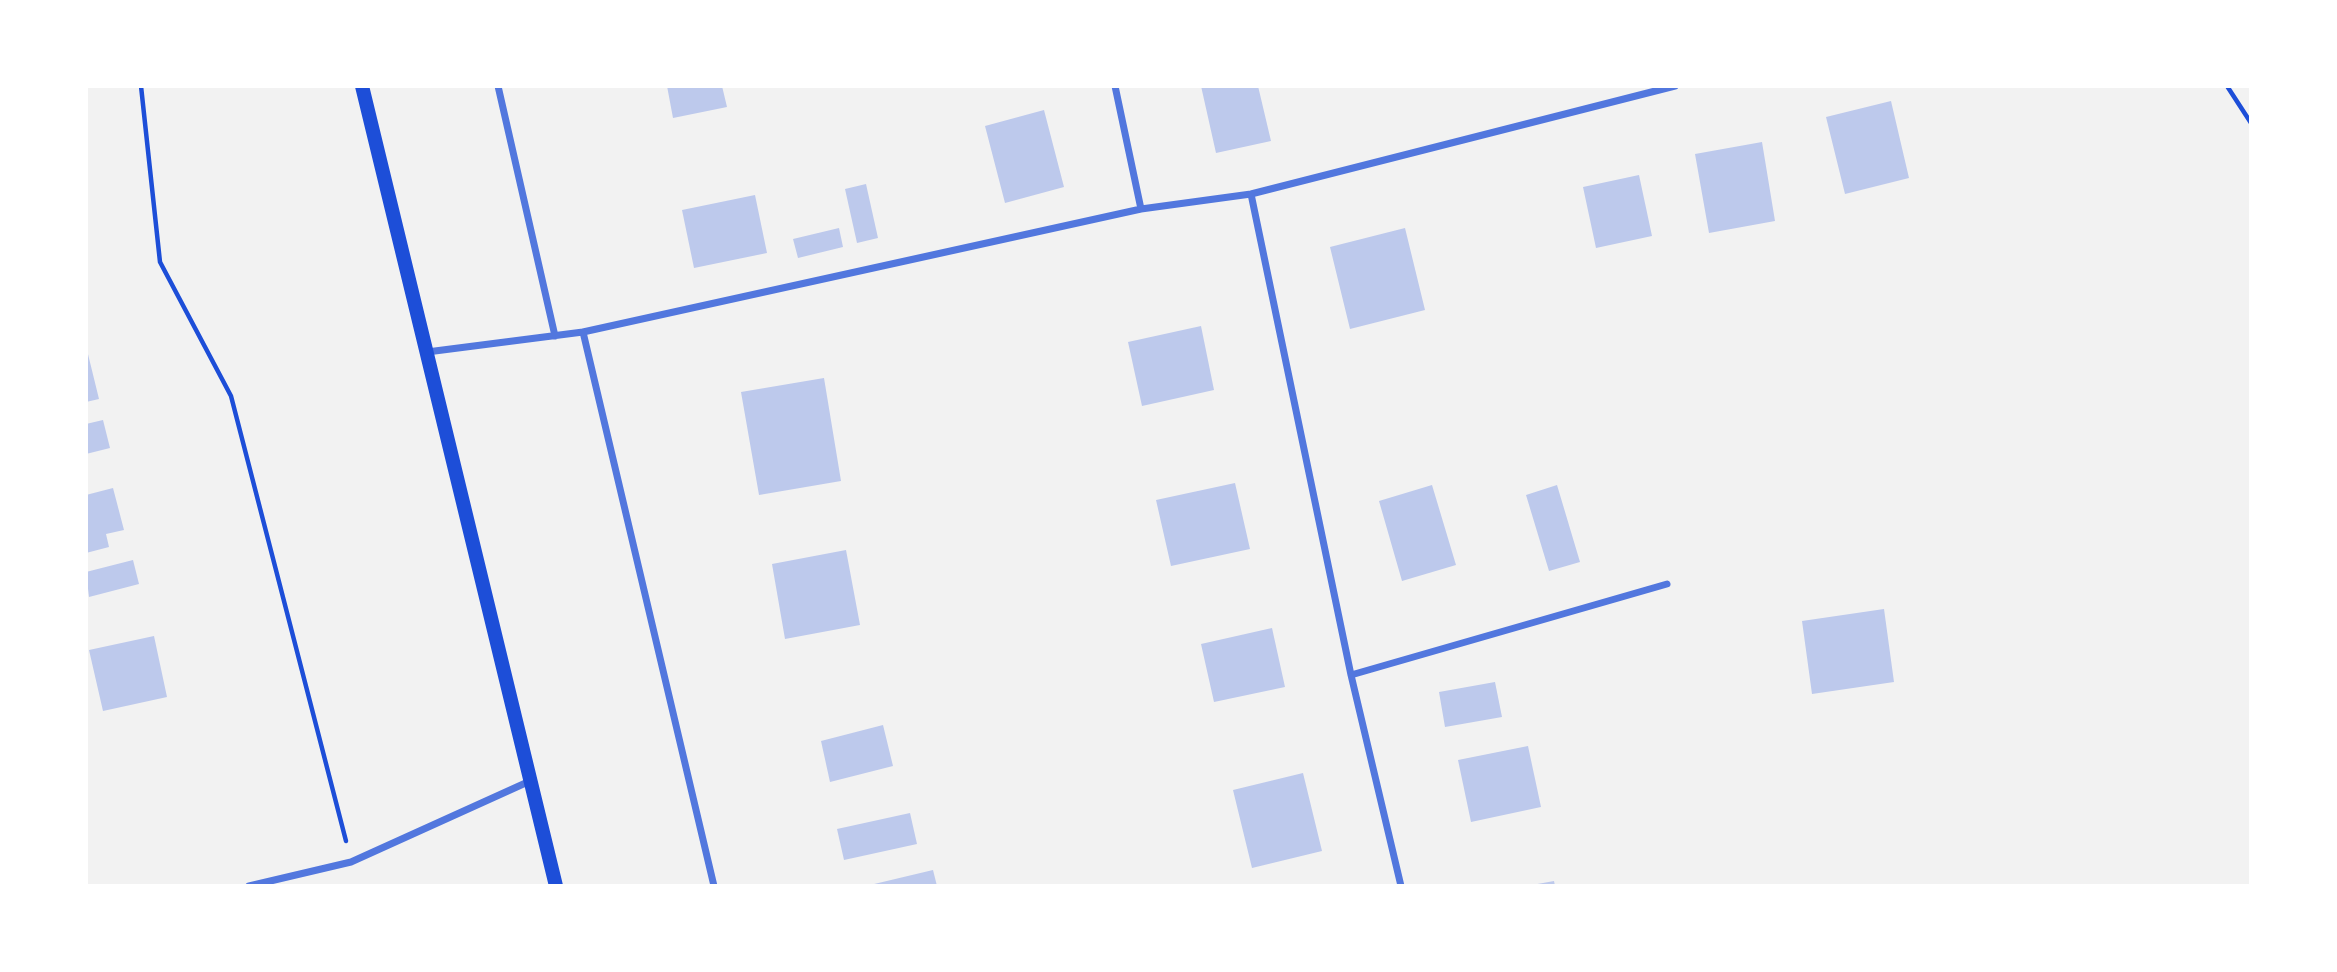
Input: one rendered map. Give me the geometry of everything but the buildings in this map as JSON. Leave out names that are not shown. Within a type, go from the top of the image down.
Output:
[{"type":"main road","points":[[362,86],[556,886]]},
{"type":"street","points":[[498,86],[555,336]]},
{"type":"street","points":[[1115,86],[1141,209]]},
{"type":"street","points":[[426,352],[583,332],[1141,209],[1251,194],[1675,86]]},
{"type":"street","points":[[1251,194],[1351,675],[1401,886]]},
{"type":"street","points":[[583,332],[714,886]]},
{"type":"street","points":[[1351,675],[1667,584]]},
{"type":"street","points":[[249,886],[351,862],[530,781]]},
{"type":"path","points":[[141,86],[160,261],[231,396],[351,862]]},
{"type":"path","points":[[2227,86],[2251,122]]}]
